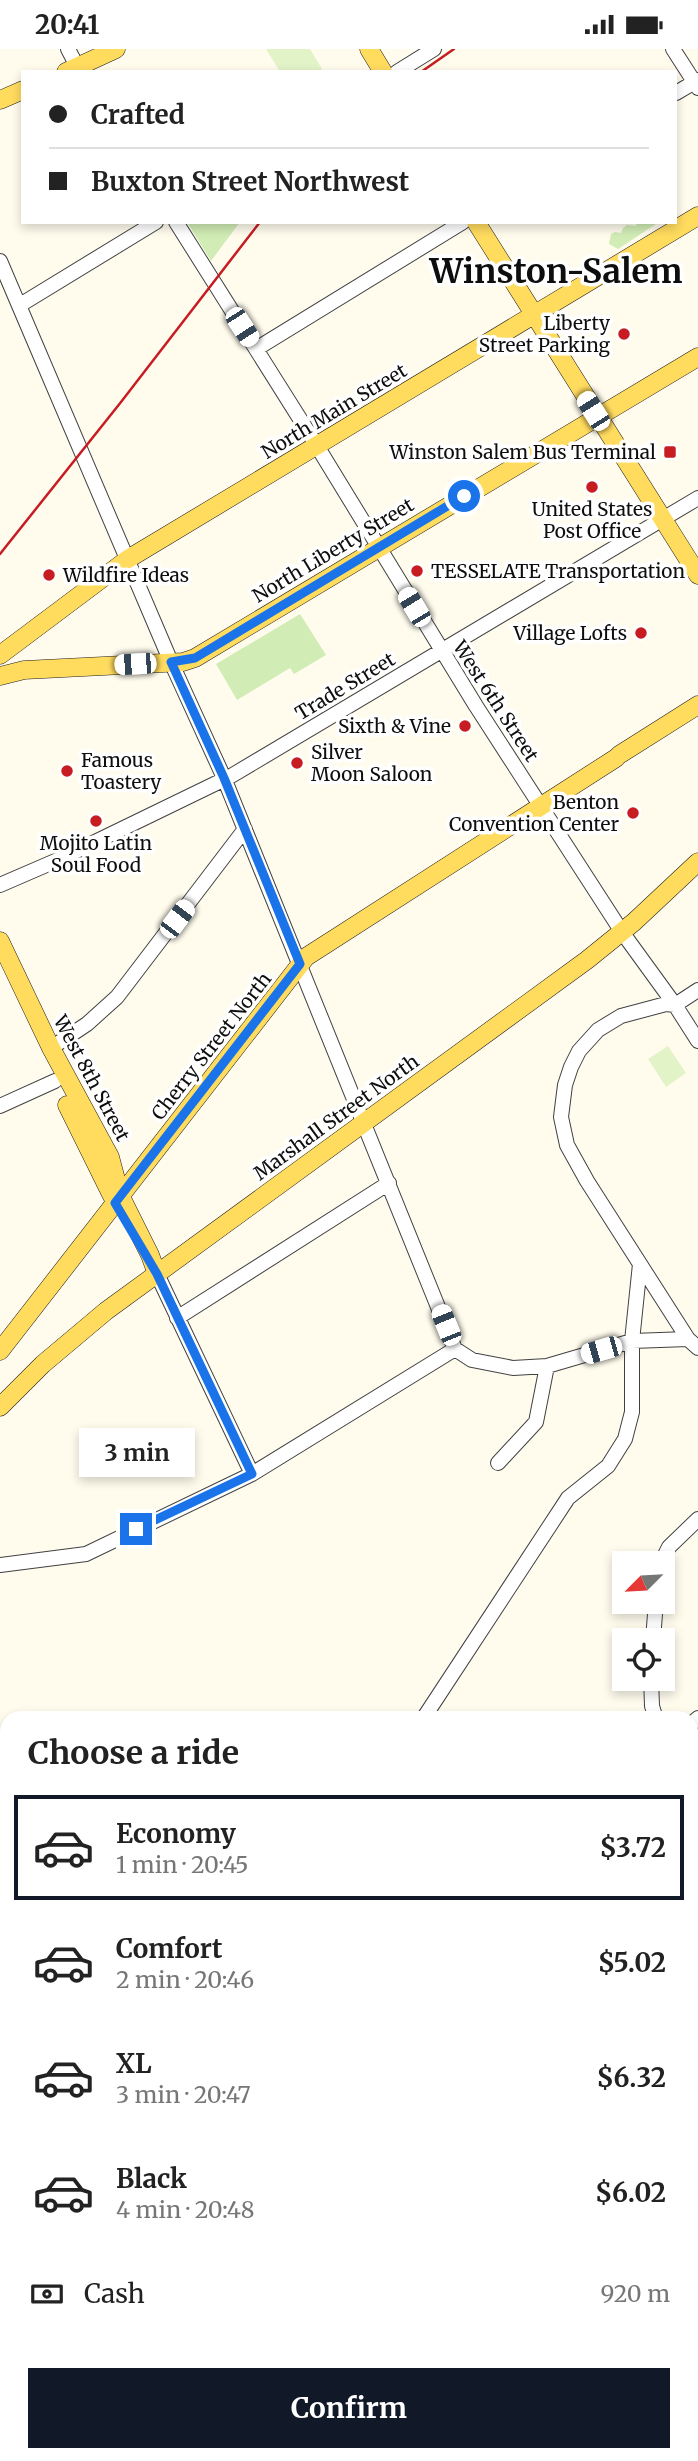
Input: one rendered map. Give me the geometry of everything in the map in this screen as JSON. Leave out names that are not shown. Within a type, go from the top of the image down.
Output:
[{"type":"main road","points":[[75,70],[116,49]]},
{"type":"main road","points":[[369,49],[382,70]]},
{"type":"main road","points":[[0,100],[21,91]]},
{"type":"main road","name":"North Main Street","points":[[0,656],[128,559],[698,216]]},
{"type":"main road","points":[[477,224],[698,575]]},
{"type":"main road","name":"North Liberty Street","points":[[0,676],[33,670],[171,662],[195,658],[698,357]]},
{"type":"main road","points":[[19,642],[20,657],[33,670]]},
{"type":"main road","name":"Cherry Street North","points":[[0,1351],[300,964],[321,946],[698,705]]},
{"type":"main road","name":"Marshall Street North","points":[[0,1407],[63,1346],[622,932],[698,862]]},
{"type":"main road","name":"West 8th Street","points":[[0,941],[51,1048],[110,1157],[117,1199]]},
{"type":"main road","name":"West 8th Street","points":[[0,970],[157,1274]]},
{"type":"main road","points":[[110,1157],[132,1162],[150,1158]]},
{"type":"street","points":[[68,49],[75,70]]},
{"type":"street","points":[[400,70],[434,49]]},
{"type":"street","points":[[673,49],[697,83],[677,93]]},
{"type":"street","points":[[20,305],[153,224]]},
{"type":"street","name":"West 6th Street","points":[[177,224],[541,807],[622,932],[698,1041]]},
{"type":"street","points":[[256,349],[461,224]]},
{"type":"street","points":[[0,261],[171,662],[224,778],[455,1349],[472,1360],[513,1368],[547,1366],[632,1341],[693,1344]]},
{"type":"street","name":"Trade Street","points":[[0,885],[60,859],[224,778],[698,498]]},
{"type":"street","points":[[51,1048],[87,1024],[117,997],[245,829]]},
{"type":"street","points":[[693,1344],[587,1181],[562,1131],[562,1104],[570,1070],[588,1040],[609,1022],[634,1011],[675,1005],[698,990]]},
{"type":"street","points":[[0,1106],[55,1081]]},
{"type":"street","points":[[177,1318],[389,1183]]},
{"type":"street","points":[[428,1711],[568,1498],[597,1476],[616,1455],[625,1439],[632,1412],[632,1341],[640,1264]]},
{"type":"street","name":"West 8th Street","points":[[157,1274],[252,1474]]},
{"type":"street","points":[[0,1565],[86,1554],[252,1474],[455,1349]]},
{"type":"street","points":[[498,1463],[536,1422],[547,1366]]},
{"type":"street","points":[[667,1551],[698,1519]]},
{"type":"street","points":[[651,1691],[654,1711]]},
{"type":"green space","points":[[266,49],[310,49],[322,69],[320,70],[279,70]]},
{"type":"green space","points":[[188,224],[239,224],[211,261]]},
{"type":"green space","points":[[656,224],[618,249],[609,244],[611,234],[621,233],[627,225]]},
{"type":"green space","points":[[300,614],[326,655],[294,674],[290,668],[237,700],[216,664]]},
{"type":"green space","points":[[668,1046],[686,1073],[666,1087],[648,1059]]},
{"type":"railway","points":[[424,70],[454,49]]},
{"type":"railway","points":[[0,554],[258,224]]},
{"type":"place","name":"Liberty Street Parking","points":[[624,334]]},
{"type":"place","name":"Winston Salem Bus Terminal","points":[[670,452]]},
{"type":"place","name":"United States Post Office","points":[[592,487]]},
{"type":"place","name":"TESSELATE Transportation","points":[[417,571]]},
{"type":"place","name":"Wildfire Ideas","points":[[49,575]]},
{"type":"place","name":"Village Lofts","points":[[641,633]]},
{"type":"place","name":"Sixth & Vine","points":[[465,726]]},
{"type":"place","name":"Silver Moon Saloon","points":[[297,763]]},
{"type":"place","name":"Famous Toastery","points":[[67,771]]},
{"type":"place","name":"Benton Convention Center","points":[[633,813]]},
{"type":"place","name":"Mojito Latin Soul Food","points":[[96,821]]},
{"type":"district","name":"Winston-Salem","points":[[556,271]]},
{"type":"route","points":[[136,1529],[252,1474],[157,1274],[115,1203],[300,964],[224,778],[171,662],[195,658],[464,496]]}]
